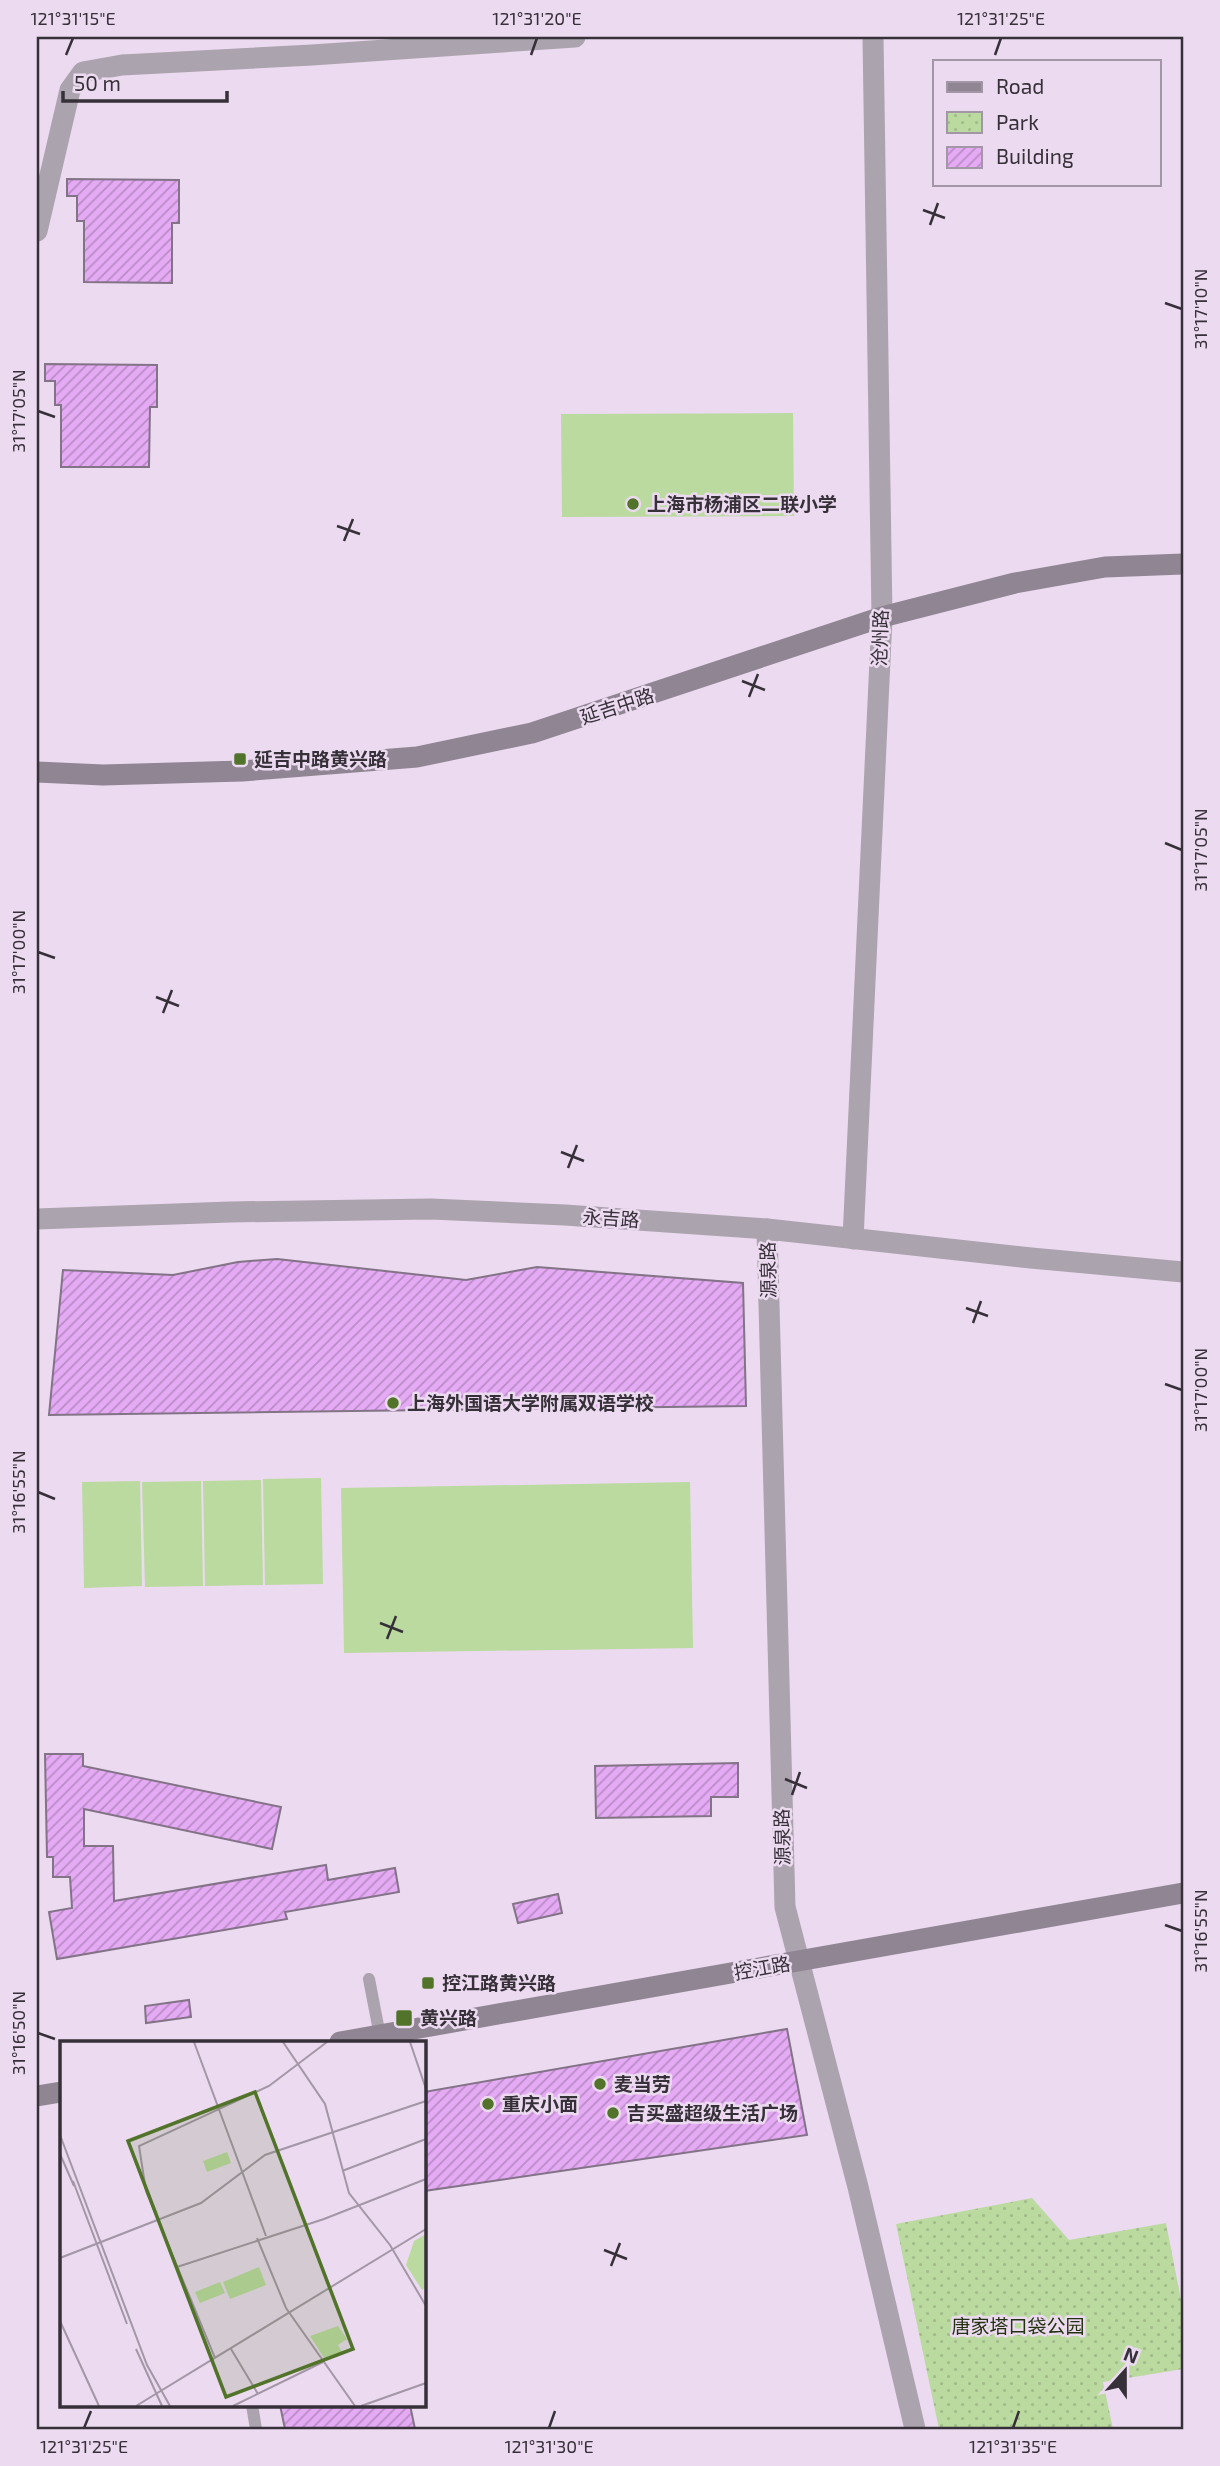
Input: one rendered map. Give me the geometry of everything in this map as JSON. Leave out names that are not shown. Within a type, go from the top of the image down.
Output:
[{"type":"street","points":[[37,231],[70,90],[83,72],[184,61],[575,37]]},
{"type":"street","name":"沧州路","points":[[853,1239],[882,617],[873,37]]},
{"type":"street","name":"延吉中路","points":[[37,772],[103,775],[242,771],[417,757],[533,733],[882,617],[1016,583],[1105,567],[1183,564]]},
{"type":"street","name":"永吉路","points":[[37,1219],[230,1212],[431,1209],[767,1229],[1183,1272]]},
{"type":"street","name":"源泉路","points":[[767,1229],[785,1907],[858,2187],[915,2429]]},
{"type":"street","name":"控江路","points":[[347,2041],[1183,1893]]},
{"type":"street","points":[[37,2096],[60,2092]]},
{"type":"lane","points":[[369,1979],[380,2036]]},
{"type":"lane","points":[[252,2406],[256,2429]]},
{"type":"green space","points":[[793,413],[794,516],[562,517],[561,414]]},
{"type":"green space","points":[[321,1478],[323,1584],[265,1585],[263,1479]]},
{"type":"green space","points":[[261,1480],[263,1585],[205,1586],[203,1481]]},
{"type":"green space","points":[[140,1481],[142,1586],[84,1588],[82,1482]]},
{"type":"green space","points":[[201,1481],[203,1586],[145,1587],[142,1482]]},
{"type":"green space","points":[[690,1482],[693,1648],[344,1653],[341,1488]]},
{"type":"green space","name":"唐家塔口袋公园","points":[[1032,2198],[1069,2240],[1166,2223],[1183,2310],[1183,2369],[1103,2382],[1113,2429],[939,2429],[896,2224]]},
{"type":"building","points":[[67,179],[179,180],[179,223],[172,223],[172,283],[84,282],[84,221],[77,221],[77,196],[67,196]]},
{"type":"building","points":[[45,364],[157,365],[157,407],[150,407],[149,467],[61,467],[61,405],[55,405],[55,381],[45,381]]},
{"type":"building","points":[[277,1259],[466,1280],[537,1267],[743,1283],[746,1406],[49,1415],[63,1270],[173,1275],[238,1262]]},
{"type":"building","points":[[45,1754],[83,1754],[83,1766],[281,1807],[272,1849],[84,1809],[84,1846],[113,1846],[114,1901],[326,1865],[328,1880],[395,1868],[399,1892],[285,1912],[287,1919],[57,1959],[49,1912],[72,1908],[70,1877],[53,1877],[53,1857],[47,1857]]},
{"type":"building","points":[[738,1763],[738,1797],[711,1797],[711,1816],[596,1818],[595,1766]]},
{"type":"building","points":[[558,1894],[562,1913],[518,1923],[513,1904]]},
{"type":"building","points":[[189,2000],[191,2017],[146,2023],[145,2006]]},
{"type":"building","name":"吉买盛超级生活广场","points":[[787,2029],[807,2135],[425,2191],[425,2092]]},
{"type":"building","points":[[280,2406],[410,2406],[415,2429],[285,2429]]},
{"type":"place","name":"上海市杨浦区二联小学","points":[[633,504]]},
{"type":"place","name":"延吉中路黄兴路","points":[[240,759]]},
{"type":"place","name":"上海外国语大学附属双语学校","points":[[393,1403]]},
{"type":"place","name":"控江路黄兴路","points":[[428,1983]]},
{"type":"place","name":"黄兴路","points":[[404,2018]]},
{"type":"place","name":"麦当劳","points":[[600,2084]]},
{"type":"place","name":"重庆小面","points":[[488,2104]]},
{"type":"place","name":"吉买盛超级生活广场","points":[[613,2113]]}]
